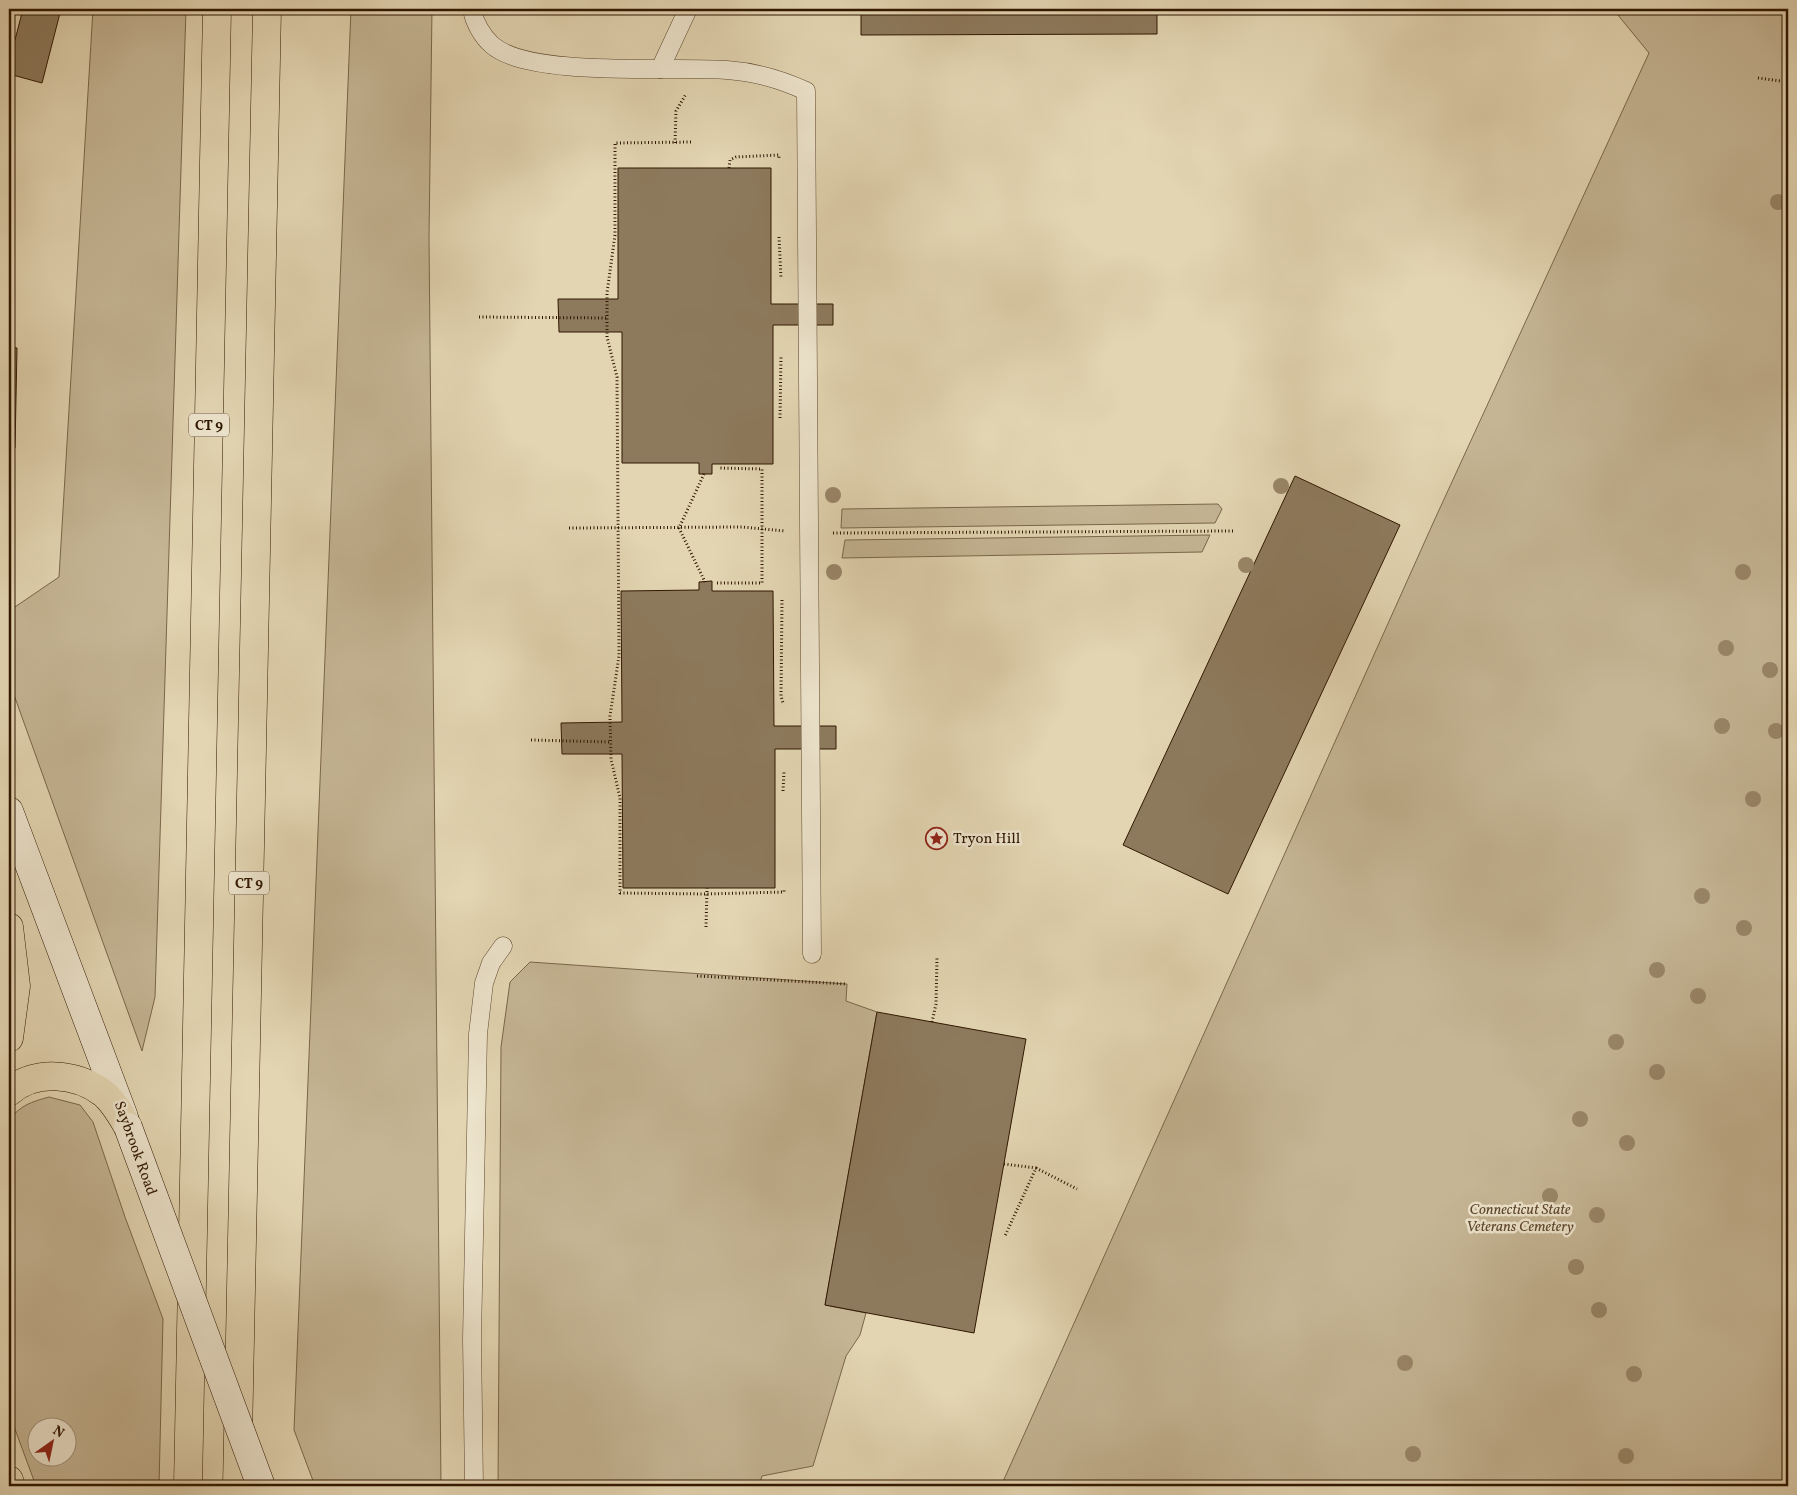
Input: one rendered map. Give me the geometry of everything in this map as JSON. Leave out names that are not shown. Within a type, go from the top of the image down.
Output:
[{"type":"highway","name":"CT 9","points":[[188,1486],[217,9]]},
{"type":"highway","name":"CT 9","points":[[237,1486],[267,9]]},
{"type":"highway","points":[[261,280],[285,9]]},
{"type":"highway","points":[[9,927],[16,986],[9,1038]]},
{"type":"highway","points":[[9,1092],[16,1085],[34,1078],[58,1076],[83,1082],[103,1093],[116,1108],[128,1127]]},
{"type":"highway","points":[[9,1480],[11,1486]]},
{"type":"main road","name":"Saybrook Road","points":[[9,811],[261,1486]]},
{"type":"lane","points":[[472,9],[480,30],[492,45],[512,56],[539,63],[660,69],[725,69],[759,73],[780,79],[806,91],[812,954]]},
{"type":"lane","points":[[660,69],[688,9]]},
{"type":"lane","points":[[474,1486],[472,1339],[478,1034],[484,983],[491,963],[503,946]]},
{"type":"path","points":[[675,143],[676,110],[685,96],[694,70]]},
{"type":"path","points":[[1758,78],[1788,82]]},
{"type":"path","points":[[691,142],[615,143],[615,235],[607,293],[607,337],[617,377],[619,656],[610,716],[610,742],[611,759],[620,798],[620,893],[706,894],[784,892],[784,882]]},
{"type":"path","points":[[729,168],[730,160],[736,157],[779,155],[779,165]]},
{"type":"path","points":[[779,235],[779,275],[783,282]]},
{"type":"path","points":[[479,317],[607,318]]},
{"type":"path","points":[[781,426],[780,359],[783,351]]},
{"type":"path","points":[[717,583],[762,583],[762,469],[719,468]]},
{"type":"path","points":[[679,528],[704,474]]},
{"type":"path","points":[[782,521],[782,540]]},
{"type":"path","points":[[569,528],[762,529],[809,533],[1233,531]]},
{"type":"path","points":[[679,528],[705,582]]},
{"type":"path","points":[[782,599],[781,696],[784,705]]},
{"type":"path","points":[[531,740],[610,742]]},
{"type":"path","points":[[783,795],[783,776],[787,764]]},
{"type":"path","points":[[706,927],[707,888]]},
{"type":"path","points":[[932,1022],[936,1004],[937,958]]},
{"type":"path","points":[[697,976],[847,984]]},
{"type":"path","points":[[1004,1164],[1036,1168],[1078,1189]]},
{"type":"path","points":[[1005,1236],[1036,1168]]},
{"type":"green space","points":[[93,9],[186,9],[155,997],[142,1051],[9,681],[9,611],[59,577]]},
{"type":"green space","points":[[351,9],[432,9],[429,238],[441,1486],[315,1486],[294,1430]]},
{"type":"green space","name":"Connecticut State Veterans Cemetery","points":[[1613,9],[1788,9],[1788,1486],[1001,1486],[1434,521],[1649,53]]},
{"type":"green space","points":[[1218,504],[1222,509],[1215,523],[841,528],[842,509]]},
{"type":"green space","points":[[1210,535],[1202,552],[842,558],[845,540]]},
{"type":"green space","points":[[530,962],[847,984],[846,1001],[877,1012],[825,1305],[866,1313],[860,1335],[846,1356],[813,1466],[762,1476],[759,1486],[498,1486],[501,1047],[510,982]]},
{"type":"green space","points":[[49,1097],[80,1105],[93,1122],[125,1217],[163,1319],[159,1486],[36,1486],[29,1468],[78,1468],[78,1418],[28,1418],[28,1464],[9,1413],[9,1120],[22,1107]]},
{"type":"building","points":[[23,9],[43,9],[60,13],[42,83],[9,74],[9,63]]},
{"type":"building","points":[[861,9],[1157,9],[1157,34],[861,35]]},
{"type":"building","points":[[618,168],[771,168],[771,304],[833,304],[833,325],[773,325],[773,464],[712,464],[712,474],[699,474],[699,463],[622,463],[622,332],[559,332],[558,299],[618,299]]},
{"type":"building","points":[[9,347],[17,348],[15,448],[9,448]]},
{"type":"building","points":[[1295,476],[1400,525],[1228,894],[1123,845]]},
{"type":"building","points":[[712,581],[712,591],[773,591],[774,726],[836,726],[836,749],[775,749],[775,888],[623,888],[622,754],[562,754],[561,723],[622,722],[621,591],[699,590],[699,582]]},
{"type":"building","points":[[877,1012],[1026,1039],[974,1333],[825,1305]]},
{"type":"place","name":"Tryon Hill","points":[[937,838]]}]
